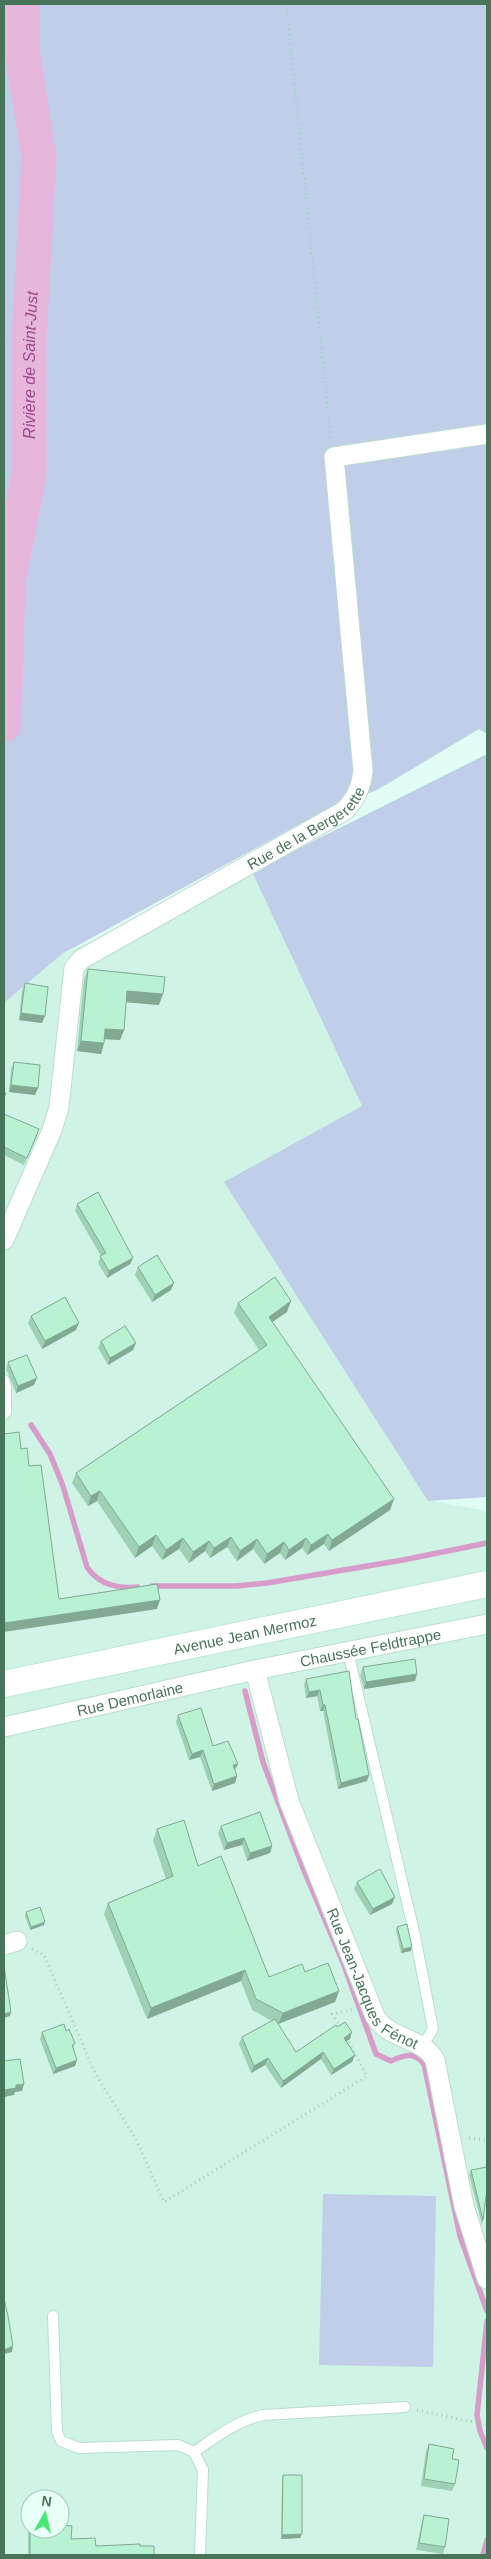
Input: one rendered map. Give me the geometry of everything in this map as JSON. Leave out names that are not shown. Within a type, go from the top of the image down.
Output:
[{"type":"main road","name":"Avenue Jean Mermoz","points":[[4,1684],[487,1584]]},
{"type":"street","points":[[334,457],[487,434]]},
{"type":"street","name":"Rue de la Bergerette","points":[[4,1240],[52,1130],[59,1107],[74,968],[91,954],[344,811],[355,799],[359,791],[363,771],[334,457]]},
{"type":"street","name":"Chaussée Feldtrappe","points":[[255,1670],[487,1624]]},
{"type":"street","name":"Rue Demorlaine","points":[[4,1727],[255,1670]]},
{"type":"street","name":"Rue Jean-Jacques Fénot","points":[[255,1670],[292,1809],[376,2016],[384,2028],[422,2047],[433,2056],[437,2067],[464,2206],[487,2279]]},
{"type":"lane","points":[[4,1380],[6,1386],[6,1412],[4,1414]]},
{"type":"lane","points":[[348,1652],[389,1819],[433,2029],[422,2047]]},
{"type":"lane","points":[[53,2316],[57,2432],[61,2441],[79,2448],[178,2445],[194,2452],[203,2470],[200,2555]]},
{"type":"lane","points":[[194,2452],[230,2427],[249,2418],[263,2415],[405,2407]]},
{"type":"path","points":[[286,4],[334,457]]},
{"type":"path","points":[[4,326],[4,343]]},
{"type":"path","points":[[11,1943],[44,1955],[96,2075],[136,2139],[164,2202],[367,2076],[332,2014]]},
{"type":"path","points":[[405,2407],[487,2425]]},
{"type":"shaded area","points":[[4,4],[487,4],[487,734],[479,729],[377,790],[331,807],[62,954],[4,1003]]},
{"type":"shaded area","points":[[487,754],[487,1497],[428,1501],[224,1182],[362,1106],[252,872]]},
{"type":"shaded area","points":[[252,872],[362,1106],[428,1500],[487,1511],[487,2555],[4,2555],[4,1003],[62,954]]},
{"type":"shaded area","points":[[323,2194],[436,2196],[433,2367],[319,2365]]},
{"type":"building","points":[[88,969],[165,977],[163,994],[127,991],[124,1030],[105,1029],[104,1043],[81,1041]]},
{"type":"building","points":[[25,983],[48,987],[45,1016],[21,1013]]},
{"type":"building","points":[[14,1062],[40,1065],[38,1088],[11,1085]]},
{"type":"building","points":[[4,1114],[39,1129],[27,1158],[4,1147]]},
{"type":"building","points":[[98,1192],[133,1258],[109,1271],[100,1256],[106,1253],[77,1204]]},
{"type":"building","points":[[157,1255],[174,1283],[155,1295],[138,1267]]},
{"type":"building","points":[[275,1277],[291,1301],[269,1317],[394,1499],[332,1540],[328,1534],[311,1545],[306,1538],[289,1550],[284,1542],[267,1554],[257,1539],[240,1551],[231,1537],[214,1548],[209,1541],[193,1552],[183,1538],[166,1550],[156,1535],[139,1547],[100,1491],[91,1496],[76,1473],[267,1345],[238,1303]]},
{"type":"building","points":[[65,1297],[79,1323],[45,1341],[31,1316]]},
{"type":"building","points":[[125,1326],[136,1343],[110,1358],[101,1341]]},
{"type":"building","points":[[27,1355],[37,1378],[18,1386],[8,1362]]},
{"type":"building","points":[[19,1432],[21,1449],[27,1448],[29,1466],[41,1465],[59,1599],[157,1584],[160,1600],[4,1623],[4,1434]]},
{"type":"building","points":[[415,1659],[417,1674],[366,1682],[363,1667]]},
{"type":"building","points":[[349,1671],[356,1719],[358,1719],[369,1775],[341,1783],[325,1705],[323,1705],[320,1690],[309,1692],[306,1679]]},
{"type":"building","points":[[201,1708],[213,1746],[228,1741],[238,1764],[233,1765],[237,1776],[214,1784],[203,1750],[192,1754],[178,1715]]},
{"type":"building","points":[[260,1812],[272,1846],[250,1853],[244,1838],[227,1843],[221,1826]]},
{"type":"building","points":[[184,1820],[198,1866],[221,1856],[269,1977],[302,1964],[305,1972],[328,1963],[339,1991],[283,2013],[256,1999],[245,1970],[151,2008],[108,1903],[173,1876],[157,1829]]},
{"type":"building","points":[[380,1869],[395,1897],[373,1909],[357,1882]]},
{"type":"building","points":[[40,1907],[45,1922],[31,1927],[26,1912]]},
{"type":"building","points":[[407,1924],[412,1947],[403,1949],[397,1927]]},
{"type":"building","points":[[4,1966],[11,2012],[4,2014]]},
{"type":"building","points":[[275,2019],[296,2052],[336,2025],[337,2027],[345,2022],[352,2032],[344,2038],[355,2055],[334,2069],[323,2052],[283,2081],[268,2058],[254,2066],[242,2037]]},
{"type":"building","points":[[64,2024],[66,2031],[69,2029],[75,2043],[72,2045],[77,2060],[56,2068],[42,2032]]},
{"type":"building","points":[[20,2059],[24,2084],[16,2085],[16,2088],[4,2090],[4,2061]]},
{"type":"building","points":[[487,2167],[487,2196],[483,2220],[471,2170]]},
{"type":"building","points":[[4,2299],[13,2346],[4,2350]]},
{"type":"building","points":[[429,2444],[454,2449],[452,2459],[459,2460],[455,2484],[424,2479]]},
{"type":"building","points":[[283,2475],[302,2475],[302,2534],[282,2535]]},
{"type":"building","points":[[424,2515],[449,2519],[445,2547],[419,2543]]},
{"type":"building","points":[[70,2526],[72,2526],[71,2539],[95,2538],[96,2546],[140,2544],[140,2546],[154,2546],[154,2555],[30,2555],[30,2539],[70,2539]]},
{"type":"waterway","name":"Rivière de Saint-Just","points":[[4,724],[8,583],[29,474],[29,340],[39,158],[22,51],[22,4]]},
{"type":"waterway","points":[[31,1425],[50,1454],[63,1486],[87,1567],[97,1578],[109,1585],[138,1587]]},
{"type":"waterway","points":[[152,1586],[237,1586],[267,1583],[403,1560],[487,1543]]},
{"type":"waterway","points":[[245,1691],[263,1762],[303,1868],[344,1965],[376,2054],[391,2061],[409,2055],[416,2057],[424,2064],[460,2236],[487,2311]]},
{"type":"waterway","points":[[487,2321],[477,2415],[480,2431],[487,2448]]},
{"type":"waterway","points":[[483,2555],[487,2540]]}]
